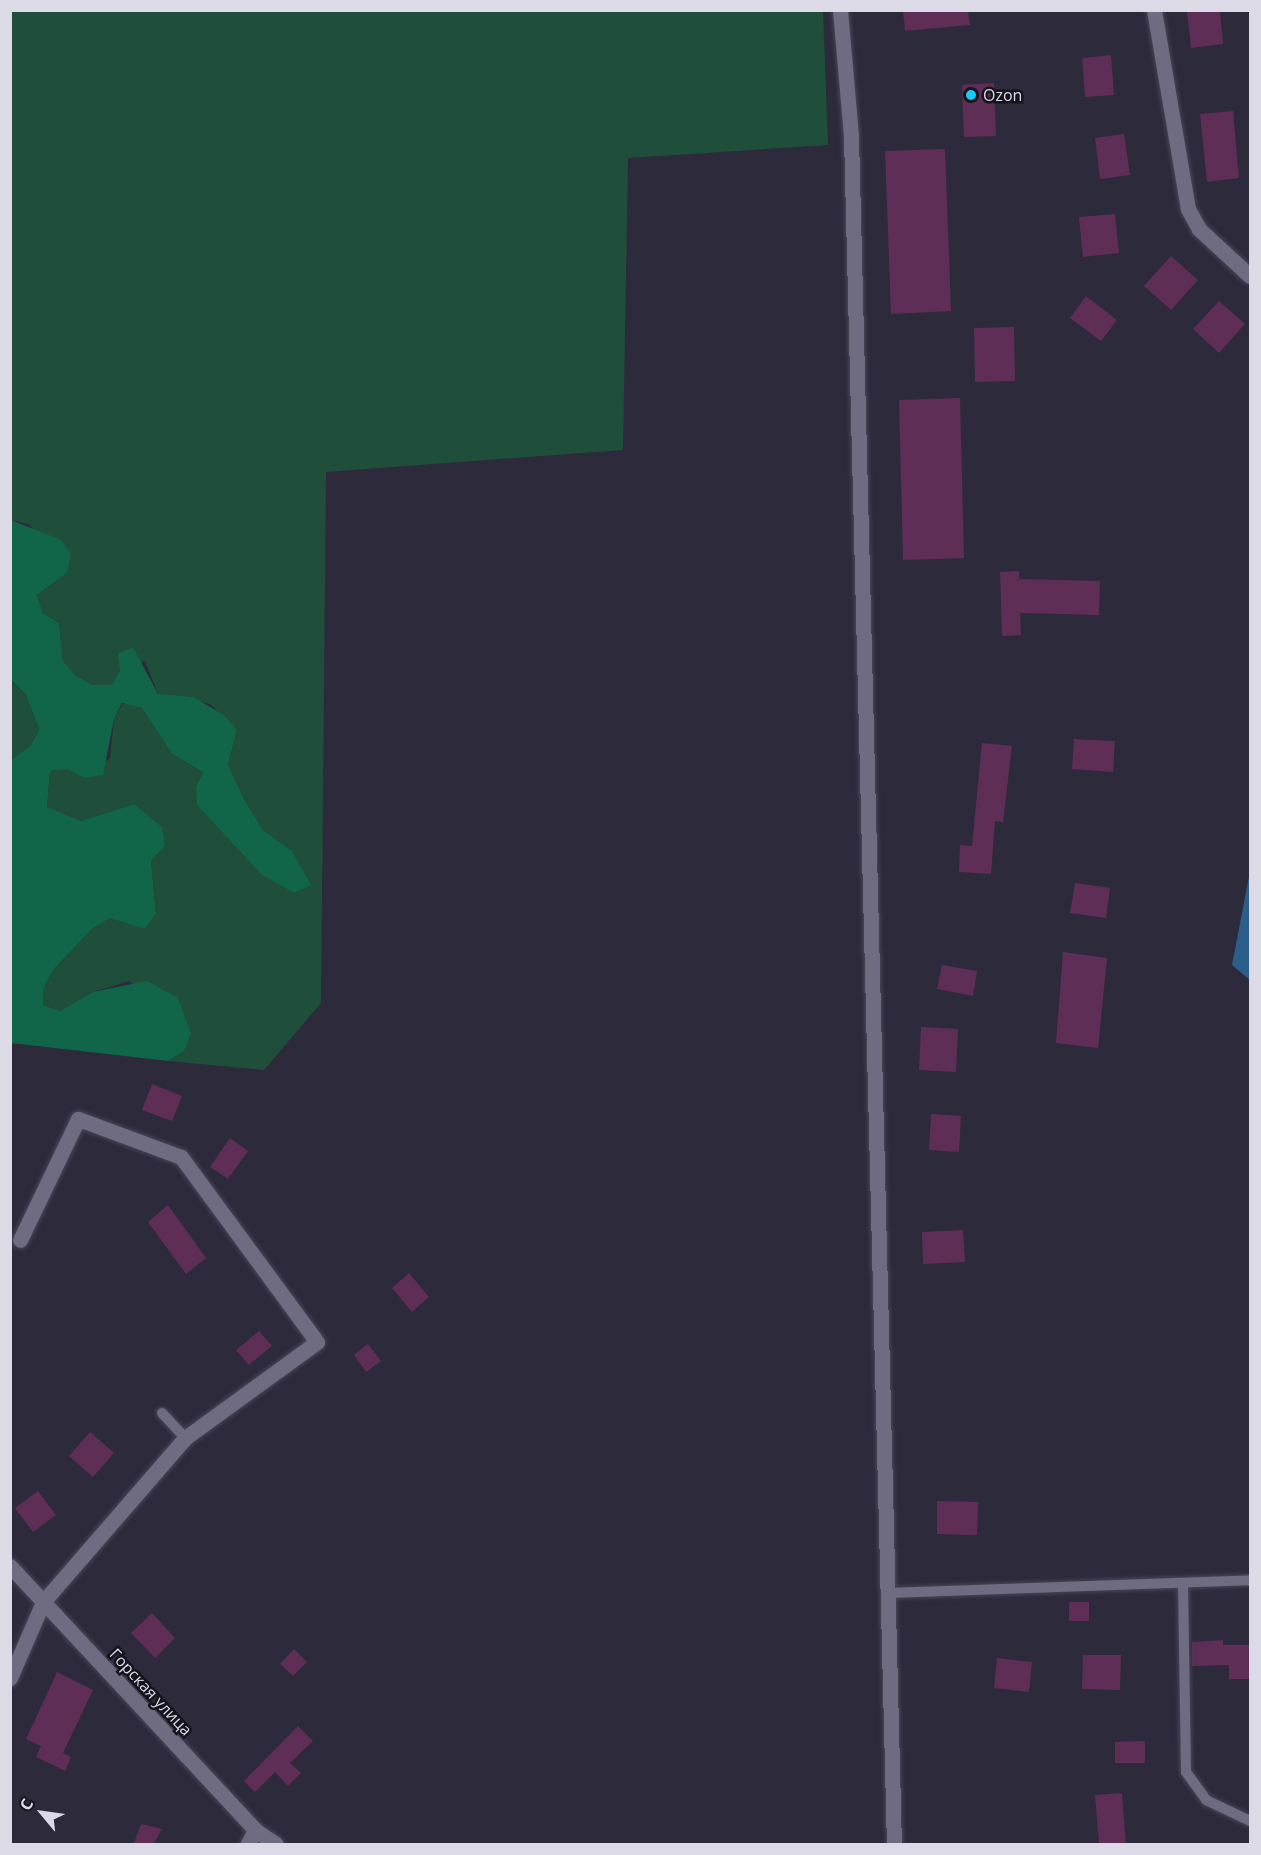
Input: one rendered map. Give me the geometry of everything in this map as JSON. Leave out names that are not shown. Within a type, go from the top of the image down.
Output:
[{"type":"street","points":[[840,10],[851,136],[894,1845]]},
{"type":"street","points":[[1154,10],[1188,209],[1199,229],[1251,276]]},
{"type":"street","points":[[10,1678],[43,1602],[185,1438],[317,1342],[181,1157],[78,1119],[20,1240]]},
{"type":"street","name":"Горская улица","points":[[10,1566],[255,1830],[276,1845]]},
{"type":"street","points":[[248,1845],[255,1830]]},
{"type":"lane","points":[[162,1413],[185,1438]]},
{"type":"lane","points":[[886,1593],[1251,1580]]},
{"type":"lane","points":[[1183,1583],[1186,1772],[1206,1800],[1251,1821]]},
{"type":"green space","points":[[11,11],[823,11],[828,145],[628,158],[623,450],[326,472],[321,1003],[264,1070],[168,1061],[184,1051],[130,981],[93,992],[60,1011],[43,1005],[44,987],[54,969],[93,928],[110,917],[145,929],[156,914],[151,860],[134,804],[81,821],[47,807],[50,771],[67,769],[84,778],[110,758],[114,719],[123,703],[142,708],[172,754],[203,772],[196,787],[292,851],[263,830],[244,799],[228,766],[237,730],[210,704],[158,694],[145,661],[120,671],[111,685],[92,685],[75,675],[63,661],[59,623],[43,613],[37,595],[67,573],[29,524],[11,520]]},
{"type":"green space","points":[[11,520],[61,540],[71,554],[67,573],[37,595],[43,613],[59,623],[63,661],[75,675],[92,685],[111,685],[120,671],[118,654],[133,647],[158,694],[193,697],[224,715],[237,730],[228,765],[244,799],[263,830],[292,851],[311,885],[294,893],[261,874],[197,805],[196,787],[203,772],[172,754],[142,708],[122,703],[114,719],[103,775],[84,778],[67,769],[50,771],[47,807],[81,821],[134,804],[162,827],[165,846],[151,860],[156,914],[145,929],[110,918],[93,928],[54,969],[44,987],[43,1005],[60,1011],[93,992],[147,981],[178,998],[191,1033],[184,1051],[168,1061],[11,1043],[11,760],[31,745],[39,729],[26,695],[11,680]]},
{"type":"green space","points":[[10,680],[26,695],[39,729],[31,745],[11,760]]},
{"type":"water","points":[[1250,871],[1250,980],[1232,965]]},
{"type":"building","points":[[903,10],[968,10],[970,25],[905,31]]},
{"type":"building","points":[[1187,10],[1220,10],[1223,44],[1191,48]]},
{"type":"building","points":[[1111,55],[1114,95],[1085,97],[1082,58]]},
{"type":"building","points":[[994,83],[996,136],[964,137],[962,85]]},
{"type":"building","points":[[1233,111],[1239,178],[1207,182],[1200,114]]},
{"type":"building","points":[[1124,134],[1130,175],[1100,179],[1095,138]]},
{"type":"building","points":[[945,149],[951,311],[891,314],[885,151]]},
{"type":"building","points":[[1115,214],[1119,253],[1083,257],[1079,217]]},
{"type":"building","points":[[1171,256],[1198,280],[1171,310],[1144,286]]},
{"type":"building","points":[[1086,296],[1117,320],[1101,341],[1070,318]]},
{"type":"building","points":[[1219,301],[1245,324],[1219,353],[1193,329]]},
{"type":"building","points":[[1014,327],[1015,381],[975,382],[974,328]]},
{"type":"building","points":[[960,398],[964,558],[903,560],[899,400]]},
{"type":"building","points":[[1019,571],[1019,579],[1100,581],[1099,615],[1020,613],[1021,635],[1002,636],[1000,572]]},
{"type":"building","points":[[1074,739],[1115,741],[1113,772],[1072,769]]},
{"type":"building","points":[[982,743],[1012,746],[1003,822],[995,821],[991,874],[959,872],[960,845],[972,846]]},
{"type":"building","points":[[1075,883],[1110,888],[1106,918],[1070,913]]},
{"type":"building","points":[[1063,952],[1107,958],[1098,1048],[1056,1043]]},
{"type":"building","points":[[942,965],[977,971],[973,996],[937,989]]},
{"type":"building","points":[[921,1027],[958,1029],[956,1072],[919,1070]]},
{"type":"building","points":[[152,1084],[182,1096],[172,1121],[142,1110]]},
{"type":"building","points":[[931,1114],[961,1116],[959,1152],[929,1150]]},
{"type":"building","points":[[230,1138],[248,1151],[228,1179],[210,1167]]},
{"type":"building","points":[[168,1205],[206,1258],[186,1274],[148,1222]]},
{"type":"building","points":[[963,1230],[965,1262],[923,1264],[922,1232]]},
{"type":"building","points":[[409,1273],[429,1297],[412,1312],[392,1288]]},
{"type":"building","points":[[259,1331],[272,1346],[249,1365],[236,1350]]},
{"type":"building","points":[[368,1344],[381,1361],[366,1372],[354,1355]]},
{"type":"building","points":[[90,1432],[114,1453],[93,1477],[69,1456]]},
{"type":"building","points":[[38,1491],[56,1515],[33,1532],[15,1508]]},
{"type":"building","points":[[937,1501],[978,1502],[977,1535],[937,1534]]},
{"type":"building","points":[[1069,1602],[1089,1602],[1089,1621],[1069,1621]]},
{"type":"building","points":[[152,1613],[175,1638],[155,1658],[131,1633]]},
{"type":"building","points":[[1223,1640],[1223,1645],[1251,1645],[1251,1679],[1229,1679],[1229,1665],[1192,1666],[1192,1642]]},
{"type":"building","points":[[294,1649],[307,1662],[293,1676],[280,1664]]},
{"type":"building","points":[[1083,1655],[1121,1655],[1120,1690],[1082,1689]]},
{"type":"building","points":[[997,1658],[1032,1662],[1029,1692],[994,1688]]},
{"type":"building","points":[[57,1672],[93,1690],[63,1753],[71,1757],[65,1771],[36,1757],[41,1746],[26,1739]]},
{"type":"building","points":[[298,1726],[313,1741],[290,1763],[301,1773],[288,1786],[275,1772],[255,1792],[244,1781]]},
{"type":"building","points":[[1145,1741],[1145,1763],[1115,1763],[1115,1742]]},
{"type":"building","points":[[1122,1793],[1126,1845],[1099,1845],[1095,1795]]},
{"type":"building","points":[[141,1824],[162,1829],[153,1845],[133,1845]]},
{"type":"place","name":"Ozon","points":[[971,95]]}]
